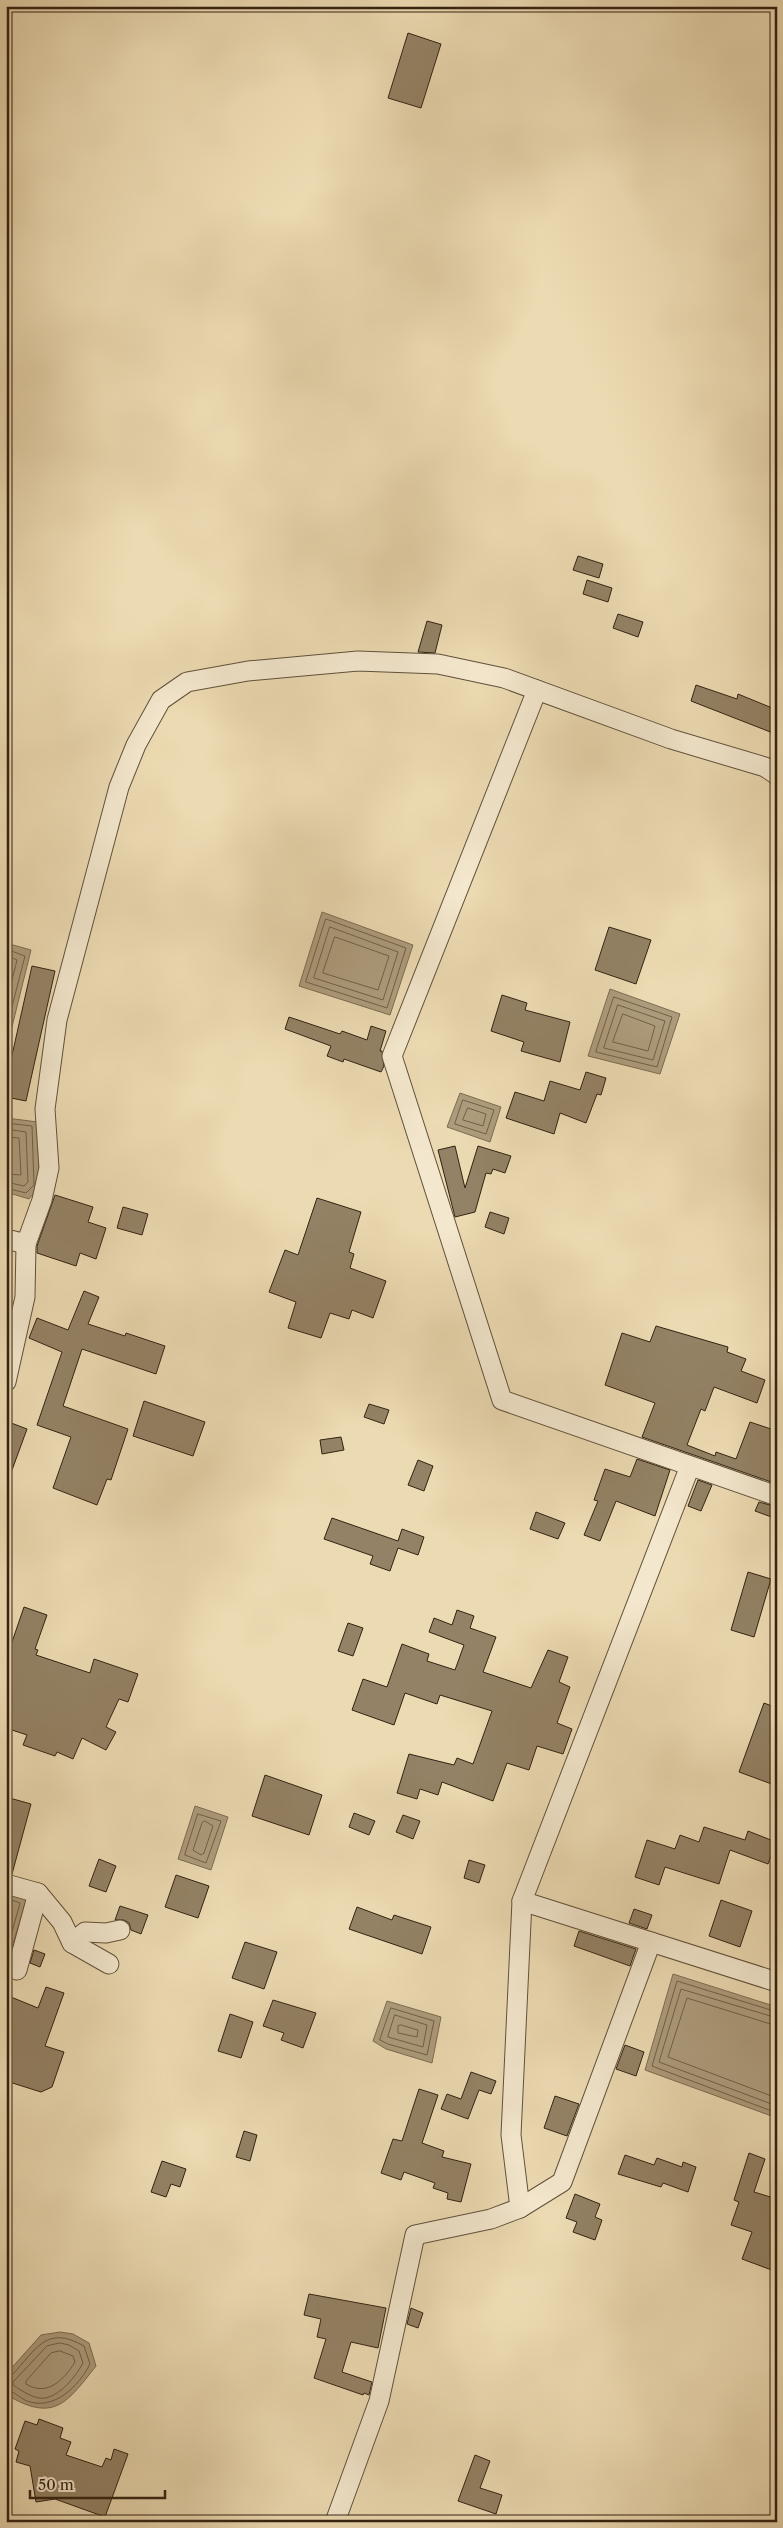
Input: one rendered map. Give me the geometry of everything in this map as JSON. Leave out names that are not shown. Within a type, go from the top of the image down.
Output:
[{"type":"street","points":[[6,1382],[25,1297],[26,1244],[42,1200],[49,1168],[45,1109],[57,1020],[119,788],[136,744],[161,700],[187,682],[248,671],[358,661],[438,664],[504,678],[671,739],[765,767],[777,775]]},
{"type":"street","points":[[537,690],[392,1056],[502,1400],[777,1496]]},
{"type":"street","points":[[6,1239],[26,1244]]},
{"type":"street","points":[[520,2208],[511,2135],[522,1901],[690,1466]]},
{"type":"street","points":[[6,1884],[38,1893],[62,1922],[72,1943],[109,1964]]},
{"type":"street","points":[[17,1970],[38,1893]]},
{"type":"street","points":[[522,1901],[777,1982]]},
{"type":"street","points":[[72,1943],[84,1932],[106,1933],[120,1930]]},
{"type":"street","points":[[334,2522],[378,2401],[415,2235],[491,2219],[520,2208],[562,2182],[652,1942]]},
{"type":"water","points":[[322,912],[413,945],[390,1015],[299,986]]},
{"type":"water","points":[[6,943],[31,950],[6,1051]]},
{"type":"water","points":[[610,989],[680,1014],[660,1074],[588,1056]]},
{"type":"water","points":[[460,1093],[501,1107],[490,1142],[447,1127]]},
{"type":"water","points":[[6,1118],[38,1122],[40,1186],[29,1199],[6,1192]]},
{"type":"water","points":[[195,1806],[228,1817],[211,1870],[178,1859]]},
{"type":"water","points":[[6,1892],[27,1898],[12,1947],[6,1945]]},
{"type":"water","points":[[673,1974],[777,2007],[777,2118],[645,2070]]},
{"type":"water","points":[[387,2001],[441,2017],[432,2063],[386,2049],[373,2041]]},
{"type":"water","points":[[60,2332],[73,2334],[89,2343],[96,2366],[86,2379],[67,2399],[58,2405],[48,2408],[23,2403],[7,2395],[8,2372],[41,2335]]},
{"type":"building","points":[[408,33],[441,44],[421,108],[388,98]]},
{"type":"building","points":[[578,556],[603,564],[599,578],[573,570]]},
{"type":"building","points":[[587,580],[612,588],[608,602],[583,594]]},
{"type":"building","points":[[618,614],[643,622],[638,637],[613,628]]},
{"type":"building","points":[[427,621],[442,625],[435,653],[418,652]]},
{"type":"building","points":[[696,685],[737,699],[738,694],[777,710],[777,723],[773,733],[691,701]]},
{"type":"building","points":[[609,927],[651,940],[636,984],[595,970]]},
{"type":"building","points":[[32,966],[55,971],[26,1101],[6,1097],[6,1082]]},
{"type":"building","points":[[502,995],[527,1003],[525,1010],[570,1022],[560,1062],[521,1051],[524,1042],[491,1031]]},
{"type":"building","points":[[289,1017],[340,1034],[342,1031],[367,1040],[371,1026],[386,1031],[380,1051],[382,1051],[384,1066],[381,1072],[344,1059],[343,1062],[327,1056],[331,1046],[285,1029]]},
{"type":"building","points":[[586,1072],[606,1078],[601,1095],[597,1094],[586,1123],[560,1113],[554,1134],[506,1118],[515,1092],[544,1101],[550,1081],[580,1090]]},
{"type":"building","points":[[455,1146],[465,1188],[478,1146],[511,1156],[505,1173],[493,1169],[491,1174],[486,1173],[475,1212],[455,1217],[438,1150]]},
{"type":"building","points":[[55,1195],[93,1207],[88,1222],[106,1228],[96,1259],[80,1253],[76,1266],[37,1253],[37,1246]]},
{"type":"building","points":[[317,1198],[361,1212],[349,1252],[354,1254],[350,1268],[386,1281],[373,1318],[352,1310],[349,1319],[330,1313],[321,1338],[288,1328],[296,1302],[269,1292],[285,1250],[298,1255]]},
{"type":"building","points":[[123,1207],[148,1214],[142,1235],[117,1228]]},
{"type":"building","points":[[490,1212],[509,1218],[504,1234],[485,1227]]},
{"type":"building","points":[[84,1291],[99,1297],[88,1324],[125,1336],[126,1333],[165,1346],[156,1374],[82,1349],[63,1406],[128,1429],[111,1480],[107,1479],[97,1505],[53,1488],[71,1437],[37,1425],[62,1352],[29,1338],[37,1318],[68,1330]]},
{"type":"building","points":[[656,1326],[728,1347],[727,1352],[746,1359],[741,1371],[765,1380],[757,1403],[714,1387],[705,1411],[701,1409],[687,1445],[715,1456],[716,1452],[736,1459],[750,1422],[777,1431],[777,1484],[642,1437],[655,1403],[605,1385],[622,1333],[650,1342]]},
{"type":"building","points":[[144,1401],[205,1422],[193,1456],[133,1436]]},
{"type":"building","points":[[369,1404],[389,1410],[384,1424],[364,1417]]},
{"type":"building","points":[[6,1421],[27,1429],[8,1481],[6,1481]]},
{"type":"building","points":[[341,1437],[344,1450],[322,1454],[320,1440]]},
{"type":"building","points":[[637,1459],[670,1470],[655,1516],[616,1501],[600,1541],[584,1535],[598,1501],[594,1500],[605,1469],[630,1477]]},
{"type":"building","points":[[418,1460],[433,1466],[424,1491],[408,1485]]},
{"type":"building","points":[[698,1480],[712,1485],[701,1511],[688,1506]]},
{"type":"building","points":[[759,1502],[777,1507],[777,1519],[755,1511]]},
{"type":"building","points":[[536,1512],[565,1523],[558,1539],[530,1529]]},
{"type":"building","points":[[332,1518],[398,1541],[402,1529],[424,1537],[418,1555],[398,1548],[390,1571],[370,1564],[373,1556],[324,1539]]},
{"type":"building","points":[[748,1572],[771,1579],[754,1637],[731,1630]]},
{"type":"building","points":[[24,1607],[47,1615],[35,1649],[38,1650],[36,1655],[90,1673],[94,1659],[138,1674],[128,1702],[119,1699],[106,1727],[116,1732],[106,1750],[82,1738],[73,1759],[57,1752],[55,1756],[23,1745],[27,1735],[6,1728],[6,1640],[12,1642]]},
{"type":"building","points":[[457,1610],[474,1616],[470,1628],[496,1637],[483,1672],[531,1688],[548,1650],[568,1657],[559,1682],[570,1687],[557,1723],[572,1729],[563,1754],[537,1746],[529,1770],[507,1763],[493,1801],[442,1782],[438,1795],[420,1789],[417,1799],[397,1793],[409,1754],[454,1765],[457,1758],[473,1764],[492,1711],[440,1695],[437,1704],[405,1693],[394,1725],[352,1710],[363,1679],[387,1687],[402,1644],[429,1654],[427,1661],[455,1670],[464,1645],[429,1632],[434,1618],[452,1625]]},
{"type":"building","points":[[348,1623],[363,1628],[353,1656],[338,1651]]},
{"type":"building","points":[[764,1703],[777,1708],[777,1786],[739,1772]]},
{"type":"building","points":[[265,1775],[322,1795],[309,1835],[252,1816]]},
{"type":"building","points":[[6,1797],[31,1804],[12,1874],[6,1873]]},
{"type":"building","points":[[354,1813],[375,1821],[369,1835],[349,1827]]},
{"type":"building","points":[[403,1815],[420,1821],[413,1839],[396,1832]]},
{"type":"building","points":[[704,1827],[745,1840],[748,1831],[776,1842],[768,1864],[730,1850],[719,1884],[665,1867],[659,1885],[635,1877],[647,1840],[675,1849],[680,1835],[699,1842]]},
{"type":"building","points":[[99,1859],[116,1866],[106,1892],[89,1886]]},
{"type":"building","points":[[469,1860],[485,1865],[479,1883],[464,1878]]},
{"type":"building","points":[[176,1875],[209,1886],[198,1918],[165,1907]]},
{"type":"building","points":[[721,1900],[752,1911],[740,1947],[709,1936]]},
{"type":"building","points":[[120,1906],[148,1915],[141,1934],[131,1930],[129,1923],[124,1920],[115,1920]]},
{"type":"building","points":[[357,1907],[392,1920],[394,1915],[431,1927],[422,1954],[349,1929]]},
{"type":"building","points":[[634,1909],[652,1915],[647,1929],[629,1923]]},
{"type":"building","points":[[579,1931],[636,1949],[630,1966],[574,1946]]},
{"type":"building","points":[[245,1942],[277,1952],[264,1989],[232,1978]]},
{"type":"building","points":[[34,1950],[45,1954],[40,1967],[30,1963]]},
{"type":"building","points":[[46,1987],[64,1993],[45,2046],[64,2052],[52,2087],[41,2092],[6,2081],[6,1995],[38,2008]]},
{"type":"building","points":[[273,2000],[316,2013],[303,2048],[281,2040],[284,2033],[263,2026]]},
{"type":"building","points":[[230,2014],[253,2022],[241,2058],[218,2051]]},
{"type":"building","points":[[625,2045],[644,2052],[636,2076],[616,2069]]},
{"type":"building","points":[[471,2072],[496,2081],[491,2094],[479,2090],[468,2119],[441,2109],[447,2094],[461,2099]]},
{"type":"building","points":[[419,2089],[438,2095],[422,2143],[444,2151],[442,2157],[471,2164],[461,2202],[447,2199],[448,2193],[433,2188],[435,2183],[404,2172],[401,2180],[381,2173],[393,2139],[402,2141]]},
{"type":"building","points":[[555,2096],[579,2104],[567,2136],[544,2128]]},
{"type":"building","points":[[244,2131],[257,2135],[250,2161],[236,2157]]},
{"type":"building","points":[[749,2153],[765,2159],[754,2192],[777,2199],[777,2272],[742,2259],[752,2232],[731,2225],[739,2202],[734,2200]]},
{"type":"building","points":[[625,2155],[654,2165],[657,2158],[682,2167],[683,2162],[696,2167],[688,2192],[663,2183],[661,2187],[618,2174]]},
{"type":"building","points":[[162,2161],[186,2169],[180,2187],[171,2184],[166,2197],[151,2192]]},
{"type":"building","points":[[575,2194],[600,2204],[595,2217],[602,2220],[595,2240],[573,2232],[577,2222],[566,2218]]},
{"type":"building","points":[[309,2294],[386,2308],[378,2348],[351,2342],[342,2372],[372,2382],[369,2395],[364,2393],[363,2395],[314,2378],[326,2339],[317,2337],[321,2319],[304,2315]]},
{"type":"building","points":[[411,2308],[423,2313],[418,2328],[407,2324]]},
{"type":"building","points":[[39,2419],[63,2428],[60,2438],[71,2442],[66,2455],[102,2467],[106,2458],[111,2460],[114,2449],[128,2454],[105,2517],[55,2499],[36,2502],[30,2466],[16,2462],[19,2451],[15,2449],[25,2421],[37,2425]]},
{"type":"building","points":[[475,2455],[490,2461],[480,2488],[502,2495],[496,2514],[458,2501]]}]
